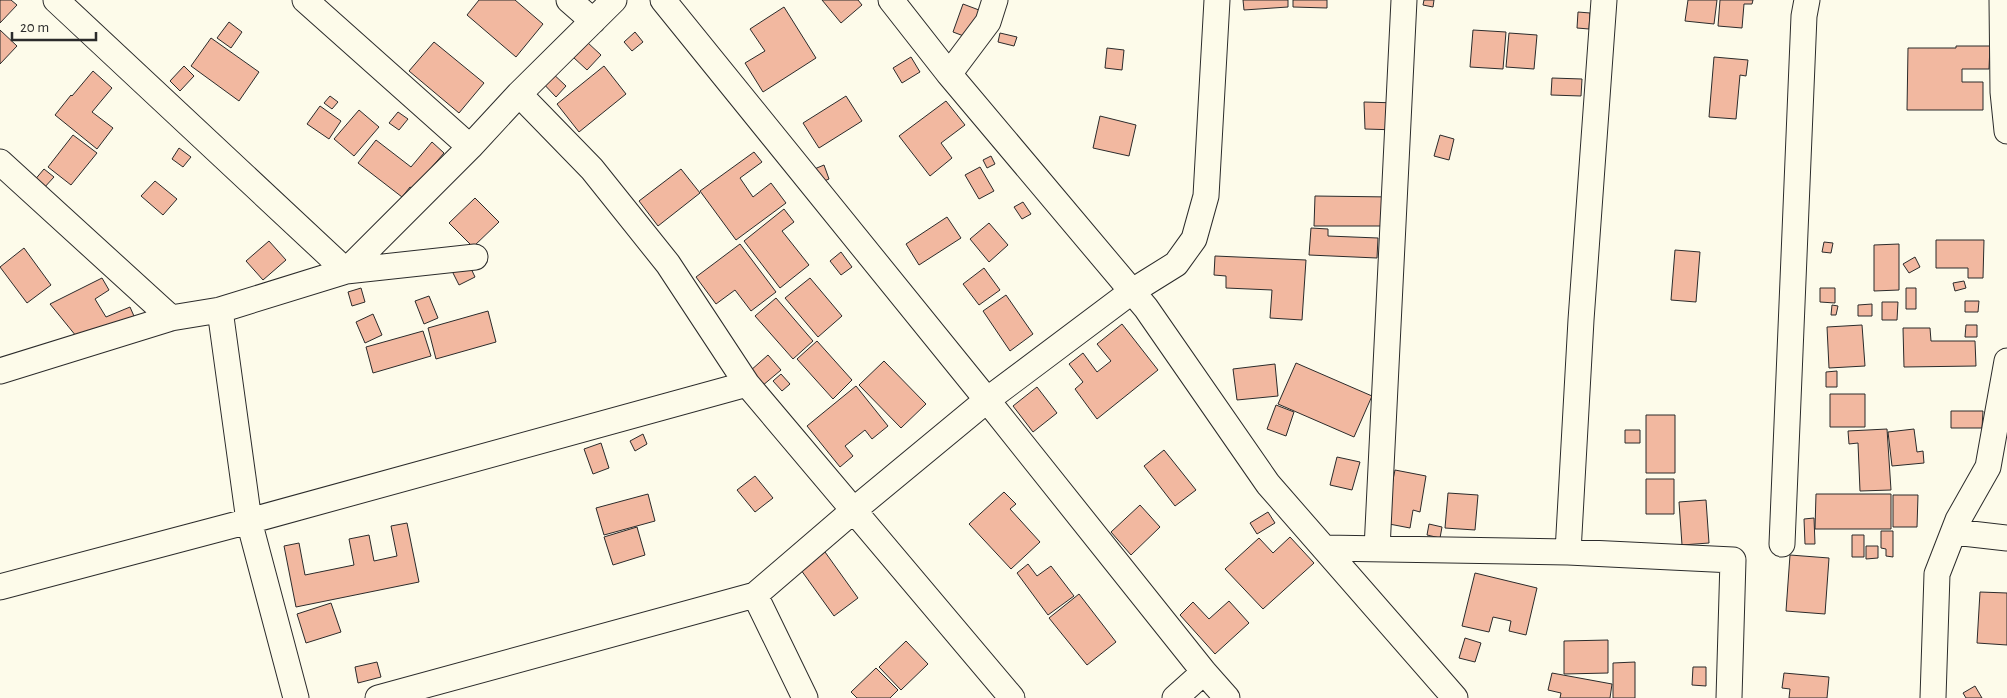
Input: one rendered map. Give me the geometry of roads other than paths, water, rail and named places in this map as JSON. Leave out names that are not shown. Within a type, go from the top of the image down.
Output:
[{"type":"street","points":[[56,0],[346,271]]},
{"type":"street","points":[[305,0],[470,148]]},
{"type":"street","points":[[569,0],[593,21]]},
{"type":"street","points":[[346,271],[470,148],[519,94],[614,0]]},
{"type":"street","points":[[663,0],[987,400],[1204,672],[1227,698]]},
{"type":"street","points":[[891,0],[949,74],[1146,308],[1268,484],[1455,698]]},
{"type":"street","points":[[949,74],[988,22],[995,0]]},
{"type":"street","points":[[378,698],[755,595],[987,400],[1131,292],[1176,264],[1194,239],[1206,196],[1217,0]]},
{"type":"street","points":[[1377,549],[1404,0]]},
{"type":"street","points":[[1568,552],[1581,320],[1604,0]]},
{"type":"street","points":[[1782,544],[1804,26],[1807,0]]},
{"type":"street","points":[[2002,0],[2003,92],[2007,131]]},
{"type":"street","points":[[519,94],[592,169],[668,264],[747,384],[1012,698]]},
{"type":"street","points":[[0,162],[171,318]]},
{"type":"street","points":[[0,371],[171,318],[220,310],[346,271],[475,257]]},
{"type":"street","points":[[220,310],[248,521],[296,698]]},
{"type":"street","points":[[1933,698],[1937,574],[1958,520],[1988,466],[2007,361]]},
{"type":"street","points":[[0,588],[747,384]]},
{"type":"street","points":[[1954,532],[2007,538]]},
{"type":"street","points":[[1324,548],[1568,552],[1733,560],[1729,698]]},
{"type":"street","points":[[755,595],[805,698]]},
{"type":"street","points":[[1175,698],[1204,672]]}]
